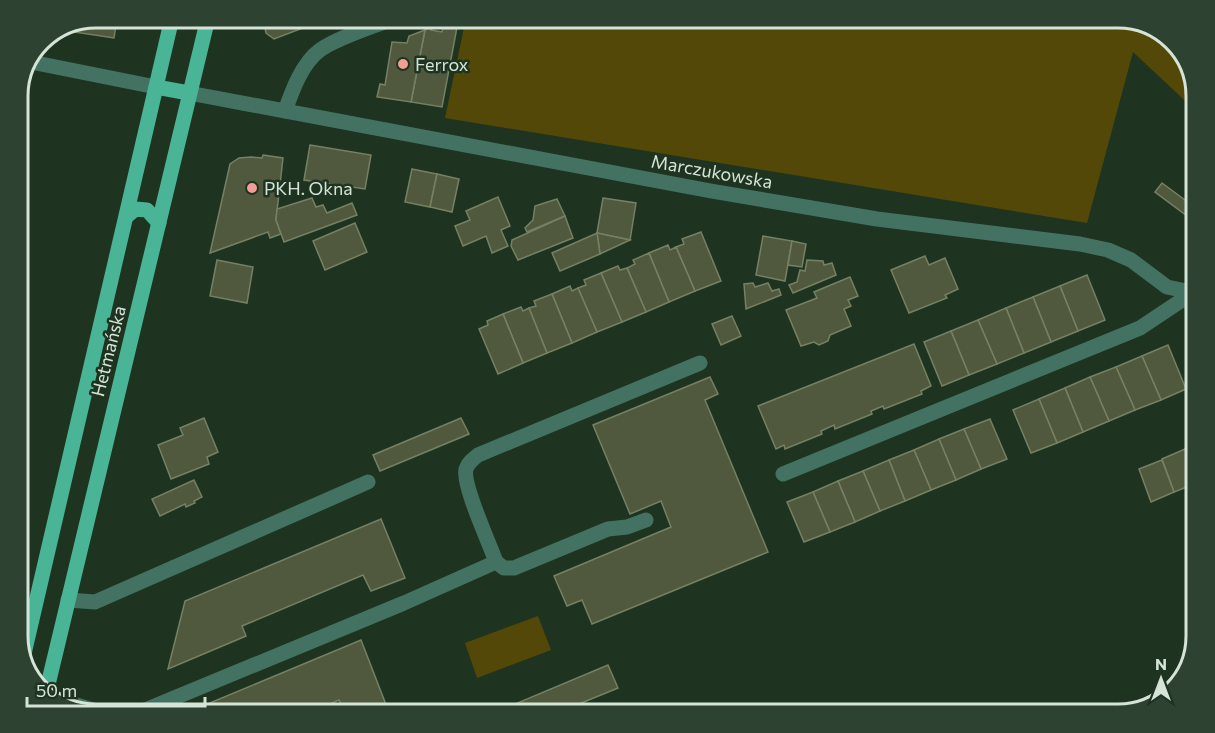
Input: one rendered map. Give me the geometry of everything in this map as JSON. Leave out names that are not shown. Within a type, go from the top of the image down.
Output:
[{"type":"main road","name":"Hetmańska","points":[[29,632],[170,28]]},
{"type":"main road","name":"Hetmańska","points":[[48,684],[205,28]]},
{"type":"main road","points":[[156,87],[189,93]]},
{"type":"main road","points":[[127,216],[130,212],[141,209],[152,213],[159,223]]},
{"type":"street","points":[[285,111],[292,90],[307,64],[319,50],[371,28]]},
{"type":"street","points":[[37,63],[156,87]]},
{"type":"street","name":"Marczukowska","points":[[189,93],[687,187],[866,218],[1080,244],[1108,250],[1131,260],[1167,287],[1186,291]]},
{"type":"street","points":[[783,474],[1140,328],[1186,297]]},
{"type":"street","points":[[646,520],[627,527],[608,529],[514,568],[504,568],[496,562],[467,485],[466,468],[478,455],[700,363]]},
{"type":"street","points":[[68,600],[95,602],[368,482]]},
{"type":"street","points":[[160,704],[496,562]]},
{"type":"shaded area","points":[[464,28],[1119,28],[1145,34],[1163,45],[1180,66],[1186,92],[1186,102],[1133,52],[1087,223],[445,118]]},
{"type":"shaded area","points":[[538,616],[551,650],[477,678],[465,643]]},
{"type":"building","points":[[96,28],[116,28],[114,38],[76,32]]},
{"type":"building","points":[[265,28],[303,28],[274,39],[266,33]]},
{"type":"building","points":[[430,28],[442,32],[443,28],[457,28],[442,107],[411,102],[425,30]]},
{"type":"building","name":"Ferrox","points":[[425,30],[411,102],[377,97],[380,84],[385,85],[392,42],[407,43],[409,36]]},
{"type":"building","points":[[310,145],[371,155],[365,189],[304,180]]},
{"type":"building","name":"PKH. Okna","points":[[263,155],[283,158],[276,220],[281,234],[270,238],[268,232],[210,253],[230,164],[239,158],[262,158]]},
{"type":"building","points":[[412,169],[437,174],[430,207],[405,202]]},
{"type":"building","points":[[437,174],[459,179],[452,212],[430,207]]},
{"type":"building","points":[[1162,183],[1186,201],[1186,215],[1155,192]]},
{"type":"building","points":[[498,197],[510,226],[501,230],[508,246],[492,253],[486,236],[463,246],[455,226],[470,220],[466,211]]},
{"type":"building","points":[[312,198],[316,207],[323,205],[327,213],[352,203],[357,215],[284,242],[276,220],[277,209]]},
{"type":"building","points":[[603,198],[636,203],[630,240],[597,233]]},
{"type":"building","points":[[557,199],[565,216],[527,232],[525,228],[533,220],[535,206]]},
{"type":"building","points":[[565,216],[573,238],[518,260],[511,246],[512,240]]},
{"type":"building","points":[[355,223],[367,252],[325,270],[313,241]]},
{"type":"building","points":[[701,232],[721,281],[695,291],[676,247],[684,244],[682,239]]},
{"type":"building","points":[[597,233],[630,240],[600,254]]},
{"type":"building","points":[[597,233],[600,254],[560,271],[552,253]]},
{"type":"building","points":[[763,236],[792,241],[785,281],[756,275]]},
{"type":"building","points":[[792,241],[806,244],[802,267],[788,265]]},
{"type":"building","points":[[668,245],[670,250],[676,247],[695,291],[669,302],[649,253]]},
{"type":"building","points":[[649,253],[669,302],[646,312],[627,268],[635,264],[633,260]]},
{"type":"building","points":[[925,256],[929,265],[945,258],[958,289],[945,295],[947,298],[909,313],[891,270]]},
{"type":"building","points":[[217,260],[253,267],[247,303],[210,296]]},
{"type":"building","points":[[807,260],[823,261],[824,265],[832,263],[836,275],[793,293],[789,285],[797,282],[800,270],[805,271]]},
{"type":"building","points":[[618,266],[620,270],[627,268],[646,312],[622,322],[601,273]]},
{"type":"building","points":[[601,273],[622,322],[597,332],[578,288],[586,285],[584,280]]},
{"type":"building","points":[[1087,275],[1105,320],[1078,331],[1060,286]]},
{"type":"building","points":[[850,277],[858,296],[848,300],[851,306],[844,309],[851,326],[830,335],[828,341],[819,345],[814,342],[801,346],[786,310],[817,298],[814,292]]},
{"type":"building","points":[[753,283],[755,287],[768,283],[772,291],[779,289],[781,295],[746,309],[744,284]]},
{"type":"building","points":[[570,286],[572,291],[578,288],[597,332],[572,343],[552,294]]},
{"type":"building","points":[[1060,286],[1078,331],[1051,342],[1033,297]]},
{"type":"building","points":[[552,294],[572,343],[547,353],[529,308],[536,306],[534,301]]},
{"type":"building","points":[[1033,297],[1051,342],[1024,353],[1006,308]]},
{"type":"building","points":[[521,307],[523,311],[529,308],[547,353],[523,363],[503,314]]},
{"type":"building","points":[[1006,308],[1024,353],[997,364],[978,320]]},
{"type":"building","points":[[503,314],[523,363],[498,374],[479,329],[488,325],[487,321]]},
{"type":"building","points":[[732,316],[741,336],[721,345],[712,324]]},
{"type":"building","points":[[978,320],[997,364],[969,375],[951,331]]},
{"type":"building","points":[[951,331],[969,375],[942,386],[924,342]]},
{"type":"building","points":[[914,344],[931,386],[921,391],[922,394],[884,409],[883,406],[871,411],[872,414],[835,429],[834,425],[821,431],[822,434],[785,449],[784,445],[776,449],[758,406]]},
{"type":"building","points":[[1168,345],[1186,389],[1161,400],[1142,356]]},
{"type":"building","points":[[1142,356],[1161,400],[1135,410],[1116,367]]},
{"type":"building","points":[[1116,367],[1135,410],[1109,421],[1090,377]]},
{"type":"building","points":[[710,377],[718,394],[705,400],[768,552],[592,624],[582,600],[567,606],[554,576],[671,527],[661,501],[630,514],[593,425]]},
{"type":"building","points":[[1090,377],[1109,421],[1083,432],[1065,388]]},
{"type":"building","points":[[1065,388],[1083,432],[1057,443],[1039,399]]},
{"type":"building","points":[[1039,399],[1057,443],[1031,453],[1013,410]]},
{"type":"building","points":[[204,418],[218,452],[207,457],[209,464],[171,479],[158,445],[183,435],[180,428]]},
{"type":"building","points":[[461,418],[469,434],[380,471],[373,455]]},
{"type":"building","points":[[990,419],[1007,459],[981,469],[964,429]]},
{"type":"building","points":[[964,429],[981,469],[956,480],[939,439]]},
{"type":"building","points":[[939,439],[956,480],[931,490],[914,450]]},
{"type":"building","points":[[1185,449],[1186,487],[1174,492],[1162,459]]},
{"type":"building","points":[[914,450],[931,490],[905,501],[889,460]]},
{"type":"building","points":[[889,460],[905,501],[880,511],[863,471]]},
{"type":"building","points":[[1162,460],[1174,492],[1151,502],[1139,469]]},
{"type":"building","points":[[863,471],[880,511],[855,522],[838,481]]},
{"type":"building","points":[[194,480],[202,497],[194,501],[195,503],[186,507],[185,504],[160,516],[152,499]]},
{"type":"building","points":[[838,481],[855,522],[830,532],[813,492]]},
{"type":"building","points":[[813,492],[830,532],[804,542],[787,502]]},
{"type":"building","points":[[381,519],[405,578],[371,591],[363,575],[242,626],[246,636],[168,669],[185,601]]},
{"type":"building","points":[[361,640],[386,704],[341,704],[339,700],[330,704],[207,704]]},
{"type":"building","points":[[608,665],[618,688],[579,704],[515,704]]},
{"type":"place","name":"Ferrox","points":[[403,64]]},
{"type":"place","name":"PKH. Okna","points":[[252,188]]}]
